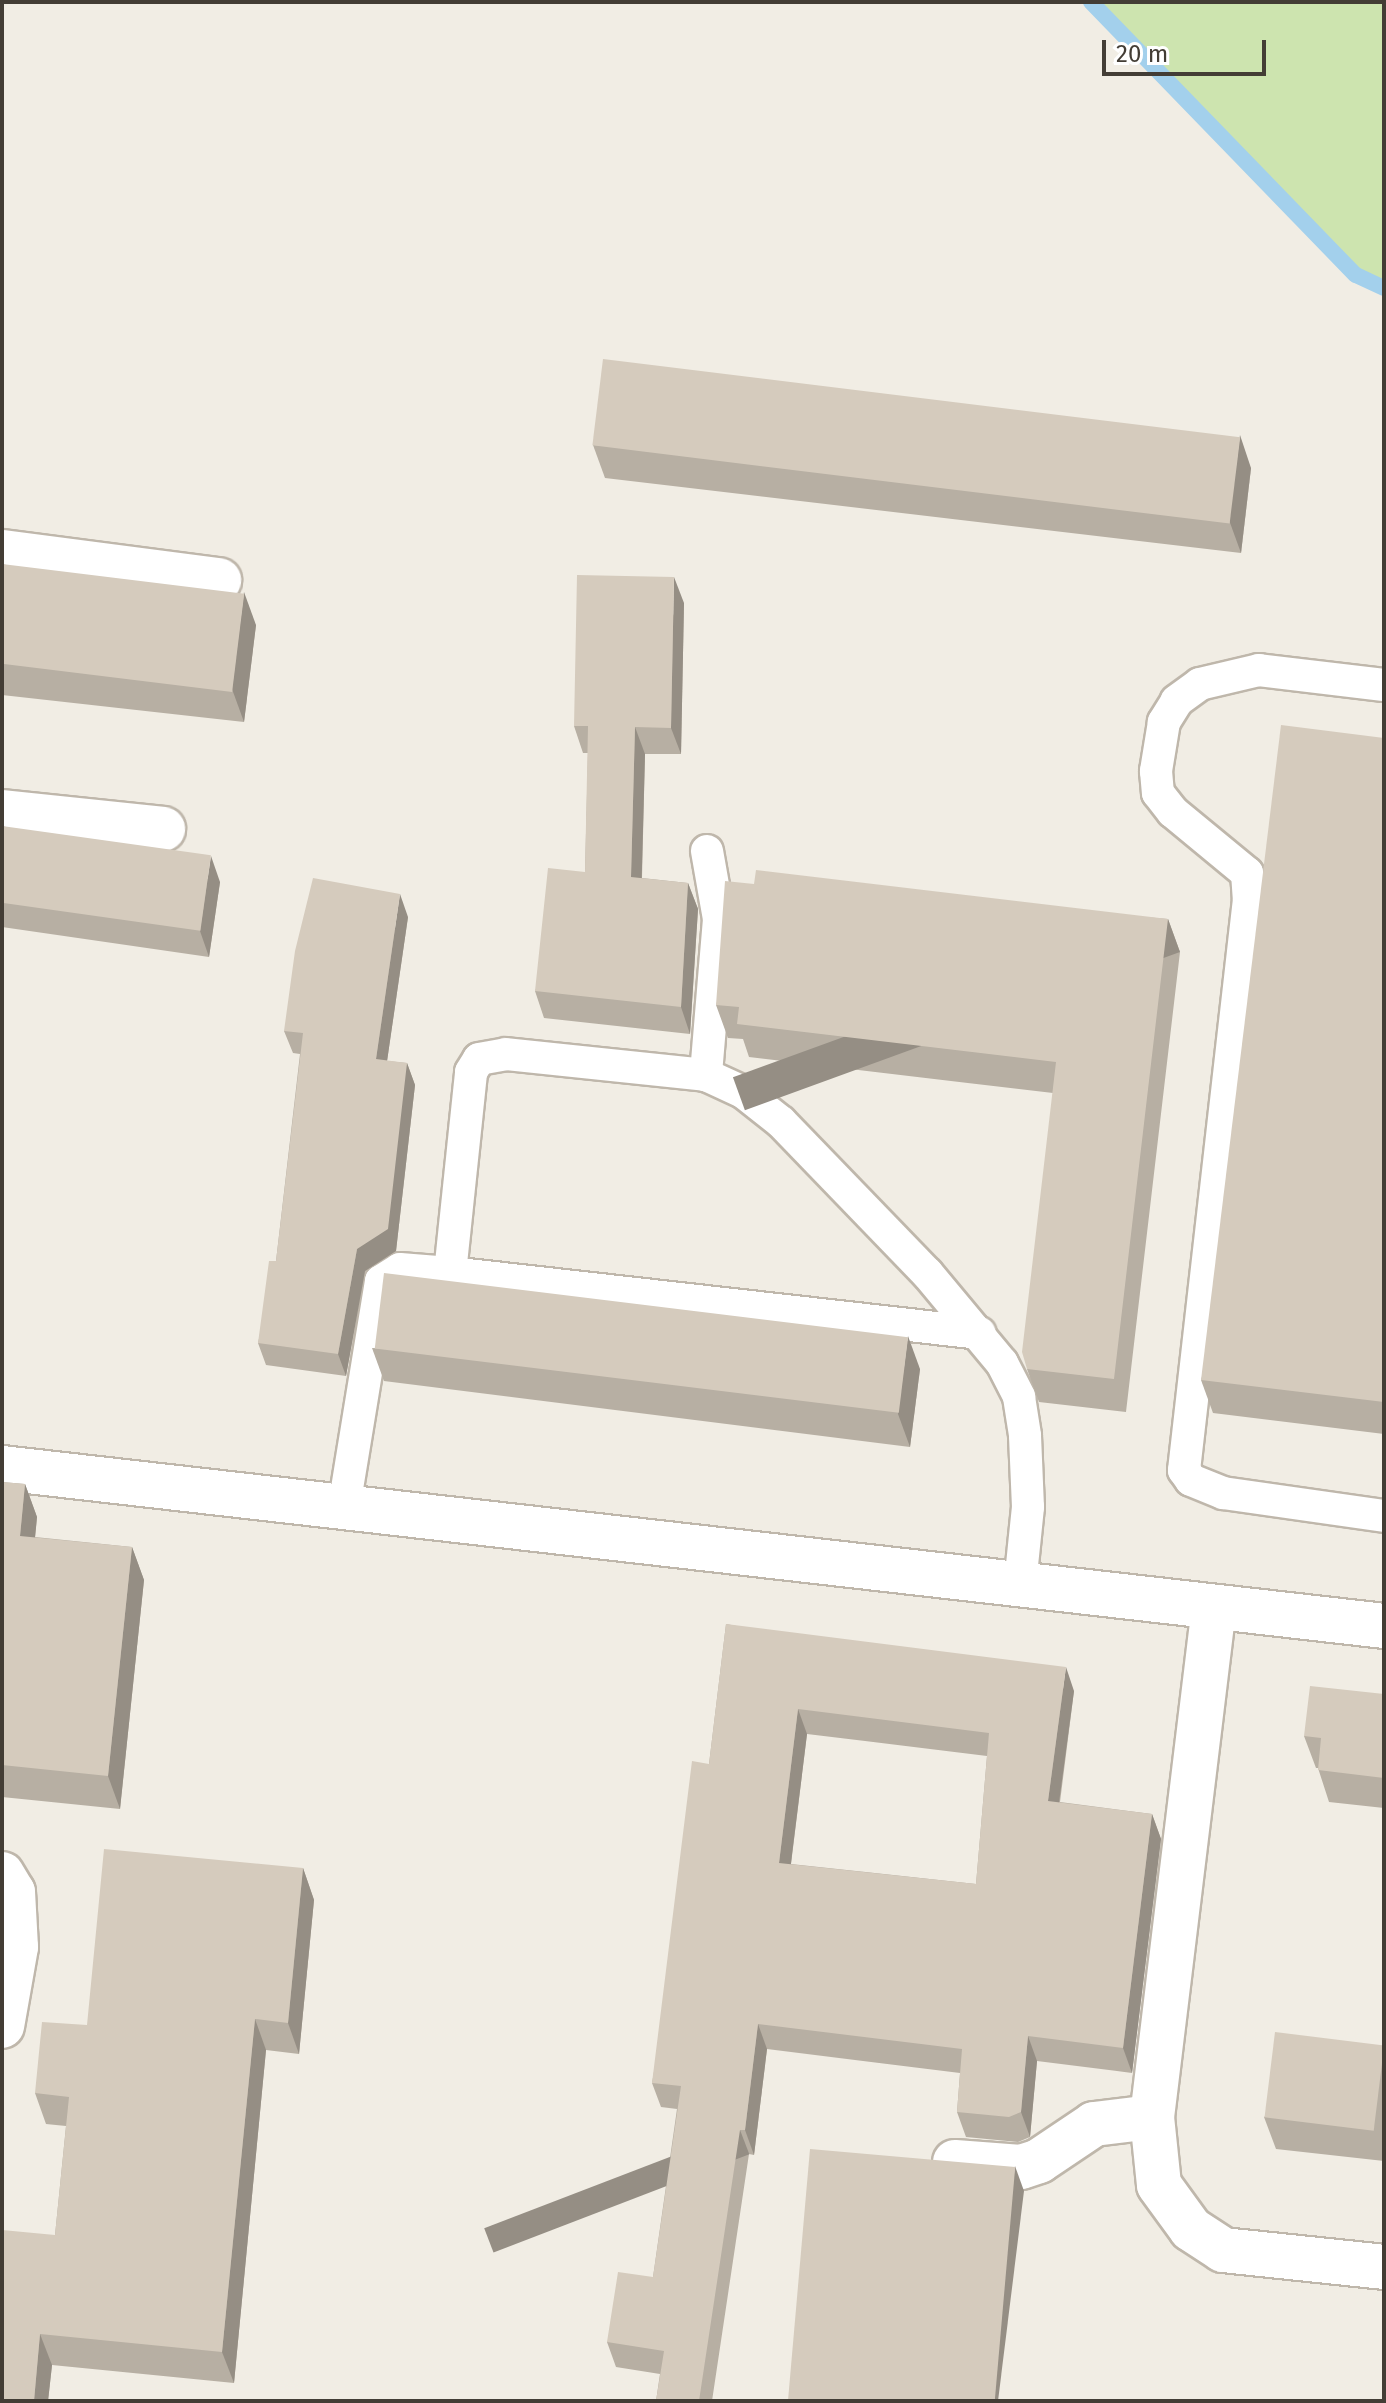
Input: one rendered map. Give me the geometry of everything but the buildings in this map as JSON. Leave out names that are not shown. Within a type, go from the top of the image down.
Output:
[{"type":"street","points":[[2,552],[219,580]]},
{"type":"street","points":[[2,812],[163,829]]},
{"type":"street","points":[[2,1468],[1384,1626]]},
{"type":"street","points":[[1214,1607],[1152,2117],[1159,2185],[1191,2229],[1223,2250],[1384,2267]]},
{"type":"street","points":[[2,1874],[13,1892],[16,1947],[2,2026]]},
{"type":"street","points":[[910,2158],[1021,2167],[1039,2161],[1094,2124],[1152,2117]]},
{"type":"lane","points":[[1384,685],[1259,670],[1200,684],[1177,701],[1164,722],[1156,771],[1158,793],[1173,812],[1247,873],[1249,899],[1184,1470],[1191,1480],[1223,1493],[1384,1516]]},
{"type":"lane","points":[[706,1075],[719,919],[707,851]]},
{"type":"lane","points":[[450,1273],[471,1072],[479,1059],[506,1054],[706,1075],[743,1092],[781,1122],[980,1333],[1002,1363],[1019,1397],[1023,1423],[1028,1507],[1020,1585]]},
{"type":"lane","points":[[344,1507],[381,1281],[400,1269],[980,1333]]},
{"type":"green space","points":[[1091,2],[1384,2],[1384,288],[1356,275]]},
{"type":"waterway","points":[[1091,2],[1356,275],[1384,288]]}]
